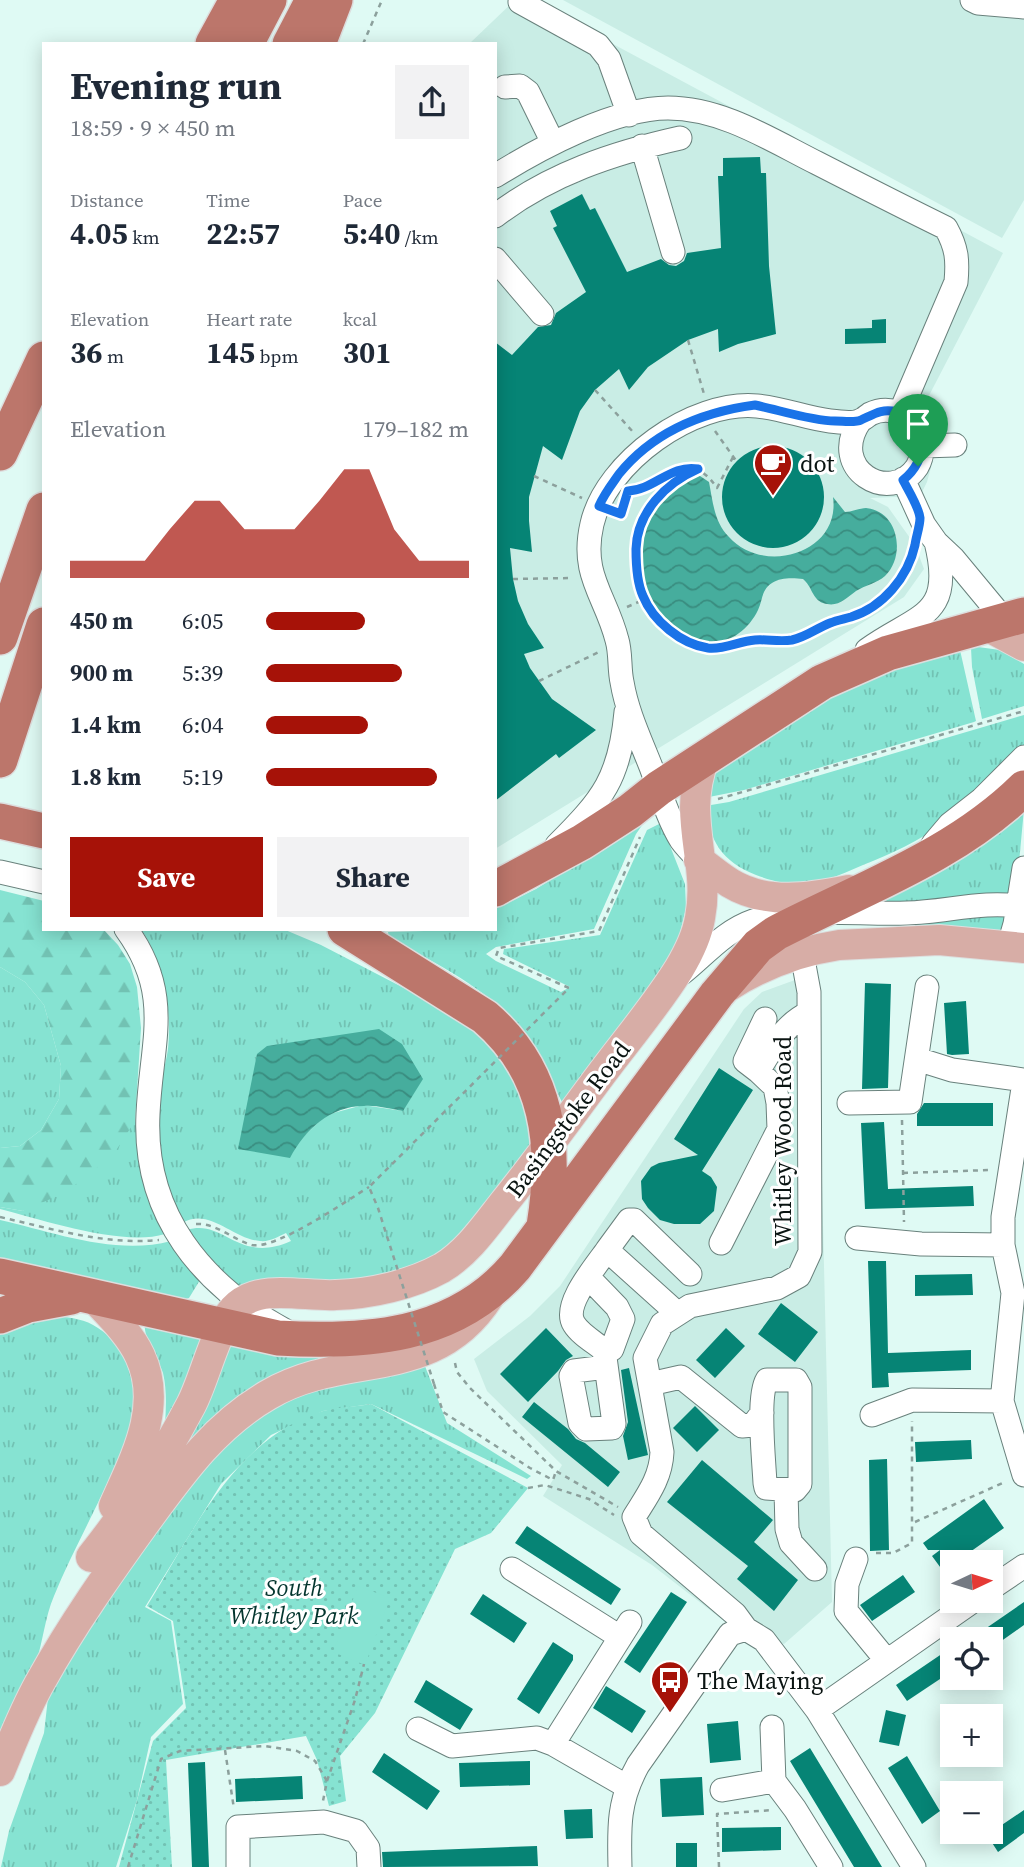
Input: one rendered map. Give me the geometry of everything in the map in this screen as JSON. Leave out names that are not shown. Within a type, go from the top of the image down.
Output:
[{"type":"highway","points":[[214,42],[237,0]]},
{"type":"highway","points":[[247,42],[269,0]]},
{"type":"highway","points":[[291,42],[313,0]]},
{"type":"highway","points":[[319,42],[335,0]]},
{"type":"highway","points":[[0,453],[42,363]]},
{"type":"highway","points":[[0,637],[42,516]]},
{"type":"highway","points":[[497,888],[530,872],[621,817],[659,788],[822,682],[888,653],[1012,630]]},
{"type":"highway","points":[[0,760],[42,631]]},
{"type":"highway","name":"Basingstoke Road","points":[[0,1276],[89,1296],[232,1315],[278,1338],[362,1339],[395,1334],[452,1315],[475,1304],[494,1290],[527,1252],[717,994],[753,952],[790,943],[814,913],[945,849],[983,823],[1024,788]]},
{"type":"highway","points":[[0,821],[42,831]]},
{"type":"highway","points":[[348,931],[471,1008],[498,1029],[519,1054],[537,1089],[547,1126],[549,1183],[543,1229]]},
{"type":"highway","points":[[0,1316],[47,1300],[89,1296]]},
{"type":"main road","name":"Basingstoke Road","points":[[232,1315],[273,1294],[338,1296],[414,1280],[443,1267],[472,1242],[549,1147],[685,958],[700,917],[702,892],[694,803],[695,787],[704,759]]},
{"type":"main road","points":[[699,860],[732,884],[765,896],[791,898],[869,886]]},
{"type":"main road","name":"Basingstoke Road","points":[[790,943],[839,945],[939,940],[1017,946]]},
{"type":"main road","points":[[0,1771],[41,1680],[83,1611],[181,1474],[231,1420],[270,1393],[300,1380],[335,1370],[419,1354],[454,1336],[476,1318],[494,1290]]},
{"type":"main road","points":[[41,1680],[68,1602],[91,1557],[144,1435],[149,1401],[145,1369],[140,1355],[118,1324],[89,1296]]},
{"type":"main road","points":[[91,1557],[128,1510],[163,1456],[193,1401],[232,1315]]},
{"type":"street","points":[[972,0],[978,3],[1024,7]]},
{"type":"street","points":[[520,2],[598,45],[609,59],[629,115]]},
{"type":"street","points":[[505,87],[520,86],[528,92],[553,143]]},
{"type":"street","points":[[497,175],[553,143],[629,115],[668,108],[737,123],[946,229],[957,248],[956,282],[900,413]]},
{"type":"street","points":[[497,214],[517,199],[597,160],[680,138]]},
{"type":"street","points":[[642,146],[673,252]]},
{"type":"street","points":[[497,261],[542,314]]},
{"type":"street","points":[[699,860],[682,841],[626,705],[618,642],[591,574],[588,556],[592,524],[614,481],[632,458],[680,425],[725,409],[755,405],[830,421],[860,421]]},
{"type":"street","points":[[879,411],[900,413],[916,426],[923,446],[918,466],[903,480],[878,483],[866,478],[856,469],[849,444],[852,432],[860,421],[879,411]]},
{"type":"street","points":[[923,446],[955,445]]},
{"type":"street","points":[[903,480],[920,517],[936,542],[953,558],[1012,630]]},
{"type":"street","points":[[822,682],[879,642],[927,614],[938,597],[942,581],[942,564],[936,542]]},
{"type":"street","points":[[530,872],[575,828],[606,790],[622,745],[626,705]]},
{"type":"street","points":[[914,866],[950,824],[982,799],[1024,757]]},
{"type":"street","points":[[1017,946],[1024,868]]},
{"type":"street","points":[[0,872],[36,880]]},
{"type":"street","points":[[670,982],[715,944],[744,924],[768,917],[814,913],[907,913],[980,905],[1021,907]]},
{"type":"street","points":[[126,931],[144,960],[156,1002],[157,1037],[148,1128],[156,1185],[169,1220],[190,1255],[216,1283],[232,1315]]},
{"type":"street","name":"Whitley Wood Road","points":[[677,1313],[690,1306],[778,1288],[799,1276],[810,1252],[809,992],[790,943]]},
{"type":"street","points":[[849,1103],[906,1102],[917,1059],[927,987]]},
{"type":"street","points":[[758,1071],[785,1029],[795,1019],[808,1013]]},
{"type":"street","points":[[721,1243],[779,1129],[775,1087],[745,1061],[765,1019]]},
{"type":"street","points":[[917,1059],[953,1070],[1024,1081],[1003,1217],[1003,1245],[1018,1293],[1002,1401],[1024,1474]]},
{"type":"street","points":[[588,1277],[617,1307],[623,1319],[612,1349],[605,1358],[575,1326],[571,1317],[572,1308],[588,1277],[629,1220],[634,1220],[690,1274]]},
{"type":"street","points":[[857,1238],[905,1243],[1003,1245]]},
{"type":"street","points":[[607,1250],[677,1313],[663,1324],[645,1358],[662,1452],[657,1480],[635,1521],[641,1534],[735,1614],[746,1629],[764,1640],[817,1710],[914,1867]]},
{"type":"street","points":[[650,1384],[681,1377],[741,1426],[753,1425],[762,1413]]},
{"type":"street","points":[[767,1380],[796,1380],[800,1387],[800,1484],[795,1490],[766,1488],[762,1413],[764,1385],[767,1380]]},
{"type":"street","points":[[872,1415],[912,1400],[1002,1401]]},
{"type":"street","points":[[786,1490],[787,1529],[791,1544],[815,1569]]},
{"type":"street","points":[[856,1559],[847,1584],[846,1611],[887,1661]]},
{"type":"street","points":[[1003,1580],[1024,1566]]},
{"type":"street","points":[[512,1569],[625,1630],[552,1744]]},
{"type":"street","points":[[817,1710],[954,1614]]},
{"type":"street","points":[[620,1867],[619,1818],[626,1786],[730,1634],[746,1629]]},
{"type":"street","points":[[772,1727],[774,1782],[795,1809],[831,1867]]},
{"type":"street","points":[[418,1729],[452,1746],[537,1738],[626,1786]]},
{"type":"street","points":[[722,1790],[774,1782]]},
{"type":"street","points":[[239,1867],[238,1827],[324,1822],[356,1831],[368,1848],[369,1867]]},
{"type":"path","points":[[364,42],[382,0]]},
{"type":"path","points":[[595,390],[646,446]]},
{"type":"path","points":[[534,476],[621,514],[628,491],[642,489],[681,468],[698,469],[710,478],[717,488],[733,457]]},
{"type":"path","points":[[698,469],[677,479],[654,502],[642,522],[636,547],[643,596],[653,613],[676,635],[707,648],[720,648],[750,640],[795,639],[869,608],[891,592],[905,573],[913,555],[920,517]]},
{"type":"path","points":[[513,579],[576,578],[591,574]]},
{"type":"path","points":[[539,681],[618,642]]},
{"type":"path","points":[[718,799],[1024,711]]},
{"type":"path","points":[[187,1227],[198,1223],[208,1224],[254,1245],[266,1245],[282,1239],[369,1187],[567,987],[496,956],[499,948],[598,931],[635,847]]},
{"type":"path","points":[[905,1243],[903,1173],[906,1102]]},
{"type":"path","points":[[903,1173],[1011,1170]]},
{"type":"path","points":[[369,1187],[443,1412],[553,1480],[556,1471]]},
{"type":"path","points":[[0,1217],[111,1241],[157,1241],[166,1238]]},
{"type":"path","points":[[454,1360],[457,1372],[470,1388],[556,1471],[635,1521]]},
{"type":"path","points":[[856,1559],[871,1553],[893,1553],[912,1543],[912,1400]]},
{"type":"path","points":[[913,1523],[1024,1474]]},
{"type":"path","points":[[528,1488],[545,1485],[589,1499],[624,1522],[635,1521]]},
{"type":"path","points":[[324,1822],[323,1794],[364,1664]]},
{"type":"path","points":[[128,1867],[161,1759],[180,1751],[225,1750],[265,1745],[297,1751],[315,1760],[327,1781]]},
{"type":"path","points":[[225,1750],[229,1787],[238,1827]]},
{"type":"path","points":[[719,1867],[717,1814],[795,1809]]},
{"type":"shaded area","points":[[515,0],[531,0],[1003,253],[921,411],[934,439],[933,460],[920,496],[870,498],[888,507],[915,545],[924,569],[904,597],[497,848],[497,42],[471,42]]},
{"type":"shaded area","points":[[563,0],[1024,0],[1024,200],[1002,238]]},
{"type":"shaded area","points":[[817,972],[832,1602],[784,1644],[724,1621],[652,1565],[543,1496],[562,1465],[487,1391],[474,1359],[530,1316],[560,1286],[744,1009],[762,992]]},
{"type":"green space","points":[[971,648],[1000,650],[1024,664],[1024,706],[982,719],[972,667]]},
{"type":"green space","points":[[960,650],[976,721],[744,790],[709,797],[714,772],[857,680]]},
{"type":"green space","points":[[1024,715],[1024,751],[954,814],[935,829],[905,846],[835,877],[799,884],[756,875],[726,856],[710,830],[705,806],[729,802]]},
{"type":"green space","points":[[1024,809],[1016,895],[979,894],[901,903],[879,901]]},
{"type":"green space","points":[[645,821],[636,834],[594,929],[496,947],[486,954],[561,992],[570,987],[503,954],[504,949],[600,935],[647,830],[661,823],[685,884],[686,908],[671,956],[615,1035],[562,1102],[538,1051],[503,1010],[468,983],[389,938],[388,932],[497,931],[497,908],[536,889]]},
{"type":"green space","points":[[0,890],[42,900],[42,931],[105,931],[118,945],[130,964],[137,987],[141,1028],[135,1121],[115,1152],[86,1177],[64,1193],[23,1211],[0,1207],[0,1148],[20,1146],[41,1130],[59,1099],[61,1066],[44,1005],[25,982],[0,967]]},
{"type":"green space","points":[[1012,909],[1010,932],[915,926],[915,917]]},
{"type":"green space","points":[[142,931],[288,931],[321,945],[431,1002],[462,1020],[484,1039],[505,1064],[520,1093],[531,1146],[452,1245],[427,1260],[402,1270],[349,1279],[239,1285],[231,1281],[210,1261],[187,1230],[211,1230],[258,1248],[273,1247],[291,1241],[286,1233],[267,1241],[250,1239],[202,1219],[182,1223],[170,1196],[157,1138],[158,1101],[168,1049],[169,1018],[165,986],[155,956]],"holes":[[[379,1030],[403,1111],[363,1105],[326,1115],[300,1140]]]},
{"type":"green space","points":[[0,967],[25,982],[44,1005],[61,1066],[59,1099],[41,1130],[20,1146],[0,1148]]},
{"type":"green space","points":[[135,1119],[141,1160],[165,1234],[148,1237],[106,1235],[0,1209],[23,1211]]},
{"type":"green space","points":[[0,1220],[107,1244],[129,1246],[171,1241],[200,1280],[186,1299],[0,1258]]},
{"type":"green space","points":[[58,1316],[93,1325],[109,1336],[118,1347],[130,1372],[133,1414],[126,1442],[54,1596],[33,1673],[0,1745],[0,1329]]},
{"type":"green space","points":[[145,1326],[203,1340],[203,1347],[165,1425],[166,1392],[163,1373],[146,1335]]},
{"type":"green space","points":[[228,1345],[271,1355],[319,1360],[146,1498]]},
{"type":"green space","points":[[423,1361],[447,1423],[531,1476],[527,1479],[371,1404],[323,1411],[271,1435],[221,1484],[145,1607],[171,1621],[183,1704],[151,1737],[137,1800],[116,1867],[1,1867],[9,1831],[44,1733],[49,1689],[134,1548],[261,1403]]},
{"type":"green space","name":"South Whitley Park","points":[[371,1404],[528,1488],[491,1533],[455,1549],[375,1713],[340,1756],[346,1801],[329,1806],[317,1760],[306,1736],[166,1760],[172,1867],[119,1867],[153,1741],[186,1708],[173,1621],[147,1606],[218,1492],[264,1443],[292,1424],[323,1411]]},
{"type":"green space","points":[[358,1586],[390,1598],[365,1665],[333,1652]]},
{"type":"water","points":[[697,474],[709,482],[720,525],[729,537],[744,549],[761,555],[779,556],[797,553],[813,545],[825,532],[832,516],[833,497],[845,512],[866,508],[886,517],[896,536],[896,557],[892,567],[882,578],[833,604],[819,601],[803,579],[779,580],[766,589],[754,618],[735,636],[711,643],[687,637],[674,629],[652,605],[640,575],[637,559],[640,536],[652,510],[680,480]]},
{"type":"water","points":[[379,1029],[402,1044],[423,1079],[403,1111],[369,1106],[340,1110],[311,1129],[290,1158],[238,1149],[257,1054],[267,1046]]},
{"type":"building","points":[[760,157],[761,173],[766,173],[769,266],[776,334],[719,352],[718,329],[688,340],[648,367],[629,390],[619,369],[595,390],[580,411],[562,460],[543,446],[529,497],[532,552],[510,548],[518,601],[528,624],[544,648],[524,654],[530,668],[552,699],[596,730],[559,758],[556,754],[497,799],[497,344],[512,355],[538,327],[551,325],[556,313],[586,292],[553,228],[557,226],[550,211],[582,194],[590,210],[595,208],[627,272],[661,259],[676,266],[684,261],[687,253],[721,248],[718,176],[723,176],[723,158]]},
{"type":"building","points":[[886,319],[886,343],[845,344],[845,329],[872,328],[872,320]]},
{"type":"building","name":"dot","points":[[773,446],[793,450],[809,461],[820,477],[824,497],[820,517],[809,533],[793,544],[773,548],[753,544],[737,533],[726,517],[722,497],[726,477],[737,461],[753,450]]},
{"type":"building","points":[[865,983],[891,984],[888,1088],[862,1089]]},
{"type":"building","points":[[966,1001],[969,1054],[947,1054],[944,1003]]},
{"type":"building","points":[[719,1068],[753,1090],[702,1171],[711,1177],[717,1187],[714,1211],[700,1224],[674,1224],[660,1220],[642,1199],[641,1181],[651,1167],[659,1163],[698,1155],[674,1139]]},
{"type":"building","points":[[924,1103],[993,1103],[993,1126],[917,1126],[917,1114]]},
{"type":"building","points":[[884,1122],[888,1189],[973,1186],[974,1206],[865,1209],[861,1123]]},
{"type":"building","points":[[868,1261],[886,1261],[888,1353],[971,1350],[971,1370],[888,1373],[889,1387],[872,1388]]},
{"type":"building","points":[[972,1274],[973,1295],[915,1296],[915,1275]]},
{"type":"building","points":[[781,1303],[818,1332],[795,1362],[758,1334]]},
{"type":"building","points":[[546,1328],[573,1356],[566,1360],[528,1402],[500,1374]]},
{"type":"building","points":[[726,1328],[745,1346],[715,1378],[696,1360]]},
{"type":"building","points":[[629,1368],[648,1455],[628,1460],[623,1436],[628,1422],[621,1370]]},
{"type":"building","points":[[534,1402],[568,1429],[576,1439],[585,1443],[620,1472],[608,1487],[522,1417]]},
{"type":"building","points":[[695,1406],[719,1430],[697,1452],[673,1428]]},
{"type":"building","points":[[971,1440],[972,1459],[916,1462],[915,1442]]},
{"type":"building","points":[[887,1459],[889,1550],[870,1551],[869,1460]]},
{"type":"building","points":[[702,1460],[773,1520],[754,1542],[798,1580],[774,1611],[737,1579],[748,1566],[667,1502]]},
{"type":"building","points":[[984,1499],[1004,1528],[973,1550],[928,1550],[923,1543]]},
{"type":"building","points":[[527,1526],[621,1589],[611,1605],[515,1543]]},
{"type":"building","points":[[940,1550],[940,1567],[932,1556]]},
{"type":"building","points":[[903,1575],[915,1592],[872,1621],[860,1605]]},
{"type":"building","points":[[671,1592],[687,1602],[640,1673],[624,1662]]},
{"type":"building","points":[[483,1594],[527,1623],[514,1643],[470,1614]]},
{"type":"building","points":[[1024,1602],[1024,1625],[1003,1640],[1003,1627],[988,1627]]},
{"type":"building","points":[[553,1642],[573,1655],[573,1660],[539,1714],[517,1699]]},
{"type":"building","points":[[940,1655],[940,1679],[907,1701],[896,1685]]},
{"type":"building","points":[[426,1680],[473,1709],[460,1730],[414,1702]]},
{"type":"building","points":[[606,1686],[646,1711],[632,1733],[593,1708]]},
{"type":"building","points":[[886,1710],[906,1715],[899,1746],[879,1742]]},
{"type":"building","points":[[738,1721],[741,1760],[710,1763],[707,1724]]},
{"type":"building","points":[[810,1748],[882,1867],[854,1867],[790,1761]]},
{"type":"building","points":[[384,1753],[440,1791],[427,1810],[372,1772]]},
{"type":"building","points":[[907,1756],[940,1811],[922,1824],[888,1768]]},
{"type":"building","points":[[530,1761],[530,1785],[460,1787],[459,1763]]},
{"type":"building","points":[[205,1762],[209,1867],[192,1867],[188,1763]]},
{"type":"building","points":[[302,1776],[303,1799],[236,1802],[235,1779]]},
{"type":"building","points":[[702,1777],[704,1815],[662,1817],[660,1779]]},
{"type":"building","points":[[592,1809],[593,1838],[566,1839],[564,1810]]},
{"type":"building","points":[[1024,1810],[1024,1833],[998,1852],[993,1844],[1003,1844],[1003,1824]]},
{"type":"building","points":[[781,1827],[781,1850],[722,1852],[722,1828]]},
{"type":"building","points":[[676,1843],[697,1843],[697,1867],[676,1867]]},
{"type":"building","points":[[537,1846],[538,1866],[383,1867],[382,1852]]},
{"type":"place","name":"dot","points":[[773,497]]},
{"type":"place","name":"The Maying","points":[[670,1714]]},
{"type":"route","points":[[755,405],[830,421],[860,421],[879,411],[900,413],[909,418],[921,435],[923,446],[918,466],[903,480],[920,517],[913,555],[905,573],[891,592],[851,617],[827,624],[810,634],[783,641],[750,640],[720,648],[707,648],[676,635],[653,613],[643,596],[636,547],[642,522],[654,502],[667,488],[677,479],[698,469],[681,468],[642,489],[628,491],[621,514],[599,506],[601,499],[632,458],[650,442],[706,414],[755,405]]}]
